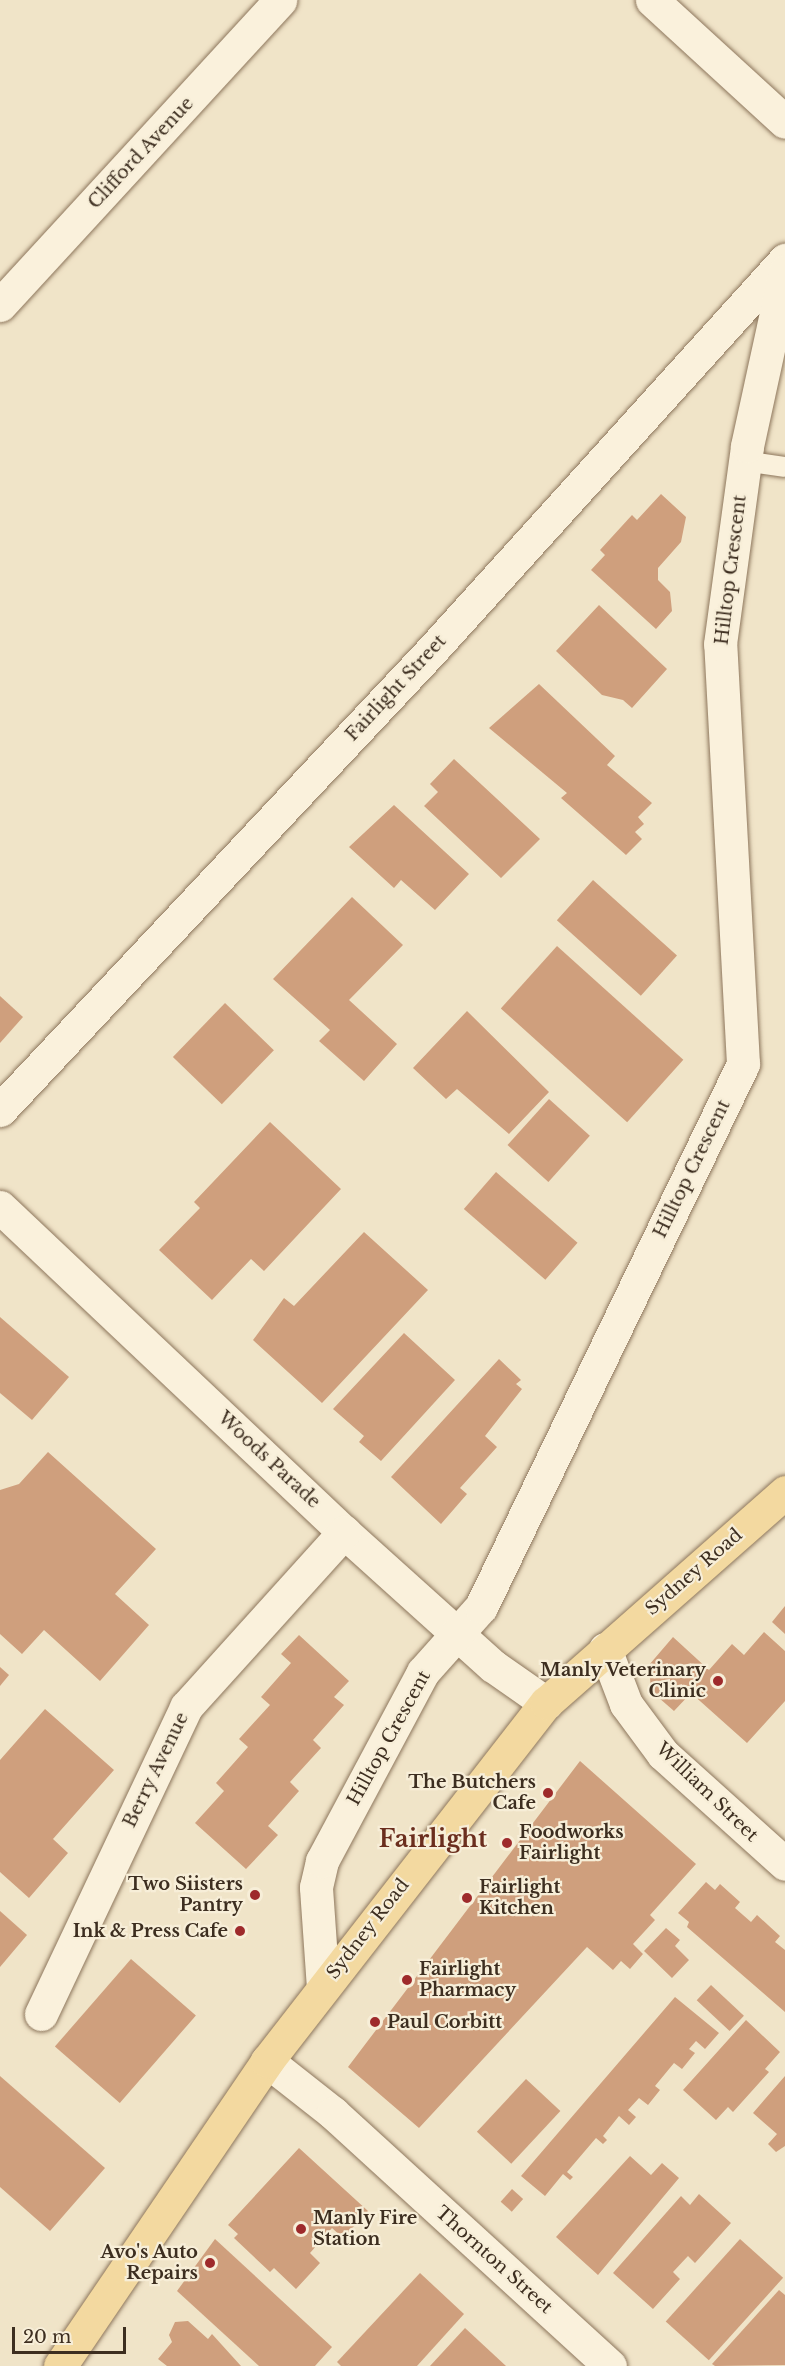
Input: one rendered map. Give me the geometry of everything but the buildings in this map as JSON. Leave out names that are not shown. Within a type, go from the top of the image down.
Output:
[{"type":"main road","name":"Sydney Road","points":[[60,2366],[267,2061],[546,1703],[785,1492]]},
{"type":"street","name":"Clifford Avenue","points":[[0,305],[280,0]]},
{"type":"street","points":[[652,0],[785,122]]},
{"type":"street","name":"Fairlight Street","points":[[0,1110],[433,649],[785,260]]},
{"type":"street","name":"Hilltop Crescent","points":[[323,1988],[316,1887],[322,1861],[423,1672],[460,1636],[481,1607],[742,1064],[720,644],[744,461],[785,271]]},
{"type":"street","name":"Woods Parade","points":[[0,1207],[345,1532],[505,1677],[546,1703]]},
{"type":"street","name":"Berry Avenue","points":[[41,2014],[186,1707],[345,1532]]},
{"type":"street","name":"William Street","points":[[605,1649],[626,1704],[663,1754],[785,1864]]},
{"type":"street","name":"Thornton Street","points":[[267,2061],[333,2113],[610,2366]]},
{"type":"lane","points":[[744,461],[785,467]]},
{"type":"place","name":"Manly Veterinary Clinic","points":[[718,1681]]},
{"type":"place","name":"The Butchers Cafe","points":[[548,1793]]},
{"type":"place","name":"Foodworks Fairlight","points":[[507,1843]]},
{"type":"place","name":"Two Siisters Pantry","points":[[255,1895]]},
{"type":"place","name":"Fairlight Kitchen","points":[[467,1898]]},
{"type":"place","name":"Ink & Press Cafe","points":[[240,1931]]},
{"type":"place","name":"Fairlight Pharmacy","points":[[407,1980]]},
{"type":"place","name":"Paul Corbitt","points":[[375,2022]]},
{"type":"place","name":"Manly Fire Station","points":[[301,2229]]},
{"type":"place","name":"Avo's Auto Repairs","points":[[210,2263]]},
{"type":"district","name":"Fairlight","points":[[433,1839]]}]
